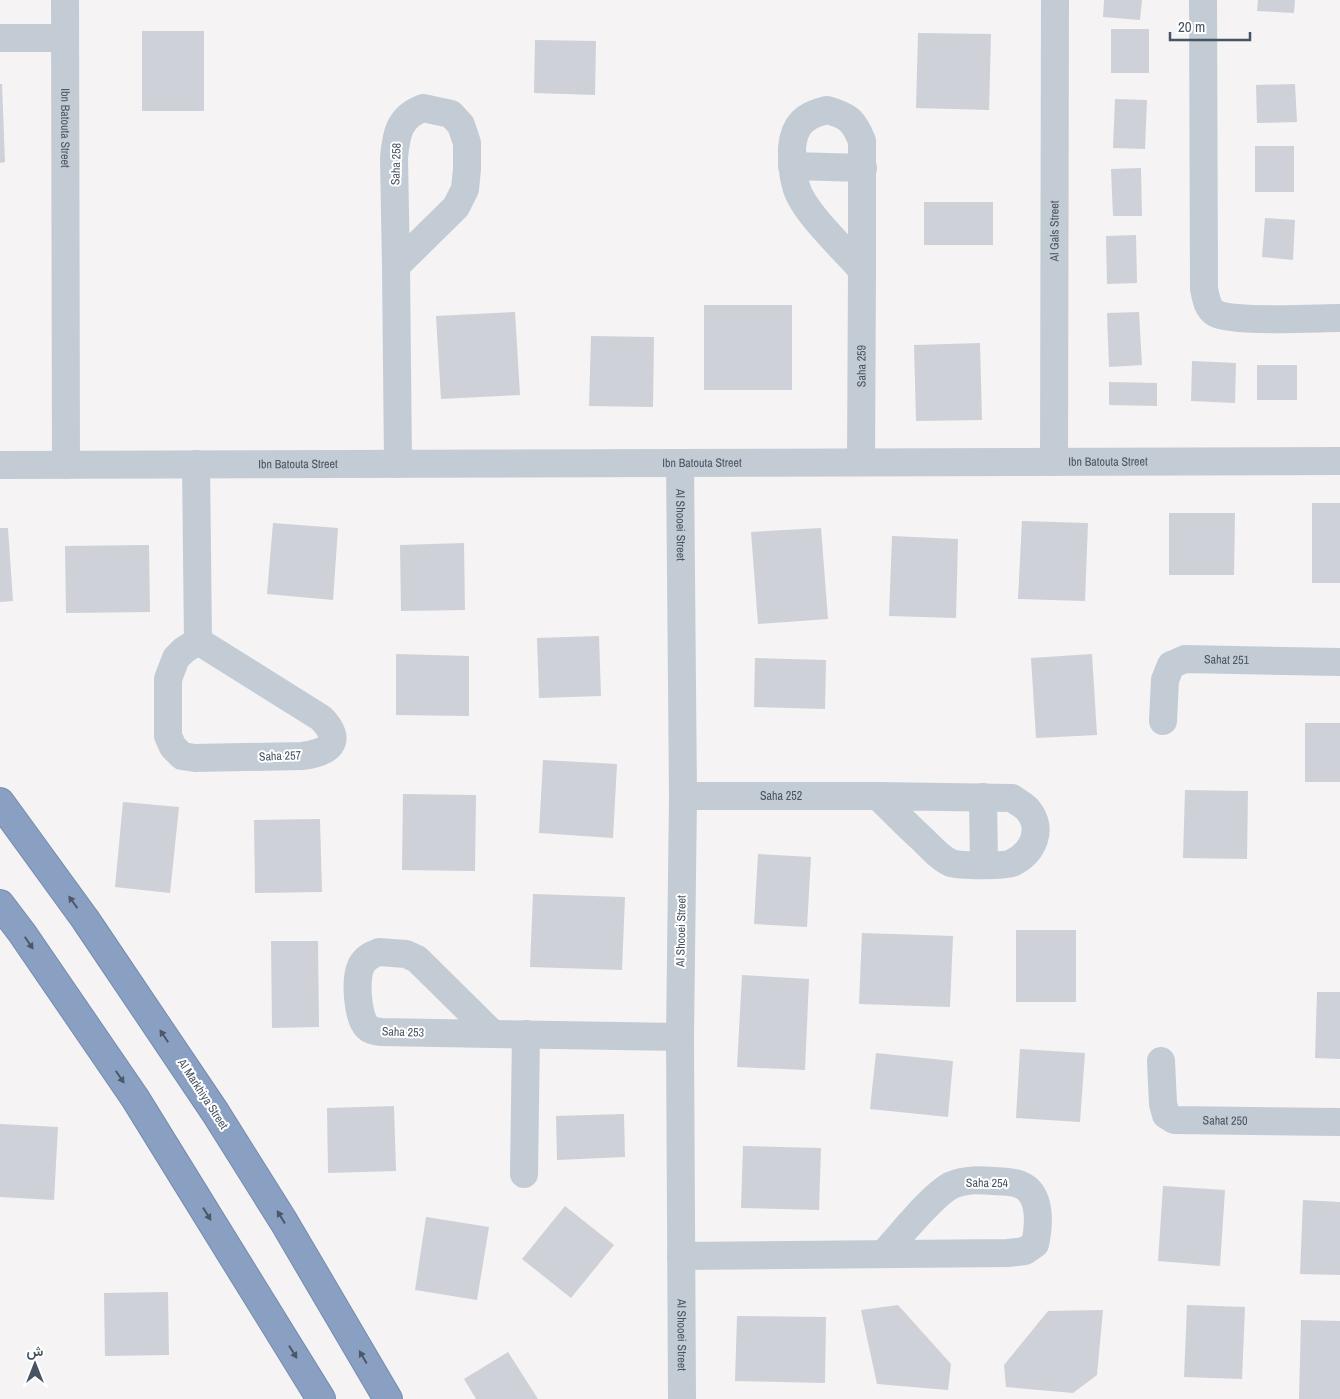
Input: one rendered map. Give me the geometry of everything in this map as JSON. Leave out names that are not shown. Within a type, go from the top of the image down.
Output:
[{"type":"highway","name":"Al Markhiya Street","points":[[0,802],[85,919],[215,1112],[284,1222],[388,1399]]},
{"type":"highway","points":[[0,904],[135,1098],[321,1399]]},
{"type":"street","name":"Ibn Batouta Street","points":[[65,0],[66,465]]},
{"type":"street","name":"Al Gals Street","points":[[1054,462],[1055,0]]},
{"type":"street","points":[[1203,0],[1204,289],[1209,308],[1216,314],[1235,318],[1340,318]]},
{"type":"street","points":[[0,38],[65,38]]},
{"type":"street","name":"Saha 258","points":[[396,266],[456,207],[465,189],[468,169],[467,143],[462,125],[451,114],[423,108],[412,112],[402,124],[396,142],[394,158],[398,464]]},
{"type":"street","name":"Saha 259","points":[[861,462],[863,168],[862,141],[856,125],[842,114],[827,110],[812,113],[799,123],[793,139],[792,166],[796,188],[806,208],[862,270]]},
{"type":"street","points":[[792,166],[863,168]]},
{"type":"street","name":"Ibn Batouta Street","points":[[0,465],[1340,461]]},
{"type":"street","name":"Al Shooei Street","points":[[680,463],[682,1399]]},
{"type":"street","points":[[196,464],[198,642]]},
{"type":"street","name":"Saha 257","points":[[198,642],[321,718],[332,732],[333,740],[331,745],[315,754],[302,756],[195,758],[182,756],[173,748],[168,736],[168,679],[176,658],[184,650],[198,642]]},
{"type":"street","name":"Sahat 251","points":[[1163,721],[1165,680],[1171,665],[1185,659],[1340,662]]},
{"type":"street","name":"Saha 252","points":[[682,796],[878,796],[1012,798],[1028,809],[1034,820],[1036,829],[1035,842],[1027,853],[1011,864],[960,865],[950,862],[938,854],[878,796]]},
{"type":"street","points":[[983,797],[984,864]]},
{"type":"street","name":"Saha 253","points":[[493,1034],[417,960],[406,954],[379,952],[370,956],[360,966],[358,975],[359,1006],[365,1025],[372,1031],[381,1032],[493,1034],[526,1034],[680,1037]]},
{"type":"street","points":[[524,1174],[526,1034]]},
{"type":"street","name":"Sahat 250","points":[[1161,1061],[1163,1104],[1166,1115],[1174,1120],[1340,1122]]},
{"type":"street","name":"Saha 254","points":[[681,1256],[1008,1253],[1025,1251],[1035,1244],[1037,1234],[1035,1200],[1031,1192],[1022,1185],[1012,1182],[967,1180],[952,1185],[937,1195],[884,1253]]},
{"type":"building","points":[[1104,0],[1142,0],[1140,20],[1103,17]]},
{"type":"building","points":[[1258,0],[1295,0],[1294,13],[1257,11]]},
{"type":"building","points":[[1111,29],[1149,29],[1149,73],[1111,73]]},
{"type":"building","points":[[142,31],[204,31],[204,111],[142,111]]},
{"type":"building","points":[[918,33],[991,34],[989,110],[916,108]]},
{"type":"building","points":[[535,40],[596,41],[595,95],[534,93]]},
{"type":"building","points":[[0,84],[2,84],[5,162],[0,163]]},
{"type":"building","points":[[1295,84],[1297,122],[1257,123],[1256,85]]},
{"type":"building","points":[[1115,99],[1147,100],[1145,149],[1113,148]]},
{"type":"building","points":[[1255,146],[1294,146],[1294,192],[1255,192]]},
{"type":"building","points":[[1141,168],[1142,216],[1113,216],[1111,169]]},
{"type":"building","points":[[924,202],[993,202],[993,245],[924,245]]},
{"type":"building","points":[[1265,218],[1295,220],[1293,260],[1262,257]]},
{"type":"building","points":[[1136,235],[1137,283],[1107,284],[1106,236]]},
{"type":"building","points":[[704,305],[792,305],[792,390],[704,390]]},
{"type":"building","points":[[515,312],[520,395],[441,399],[436,316]]},
{"type":"building","points":[[1139,312],[1142,365],[1109,367],[1107,313]]},
{"type":"building","points":[[591,336],[654,337],[653,407],[589,406]]},
{"type":"building","points":[[980,343],[982,420],[916,421],[914,345]]},
{"type":"building","points":[[1192,361],[1236,363],[1235,403],[1191,401]]},
{"type":"building","points":[[1257,365],[1297,365],[1297,400],[1257,400]]},
{"type":"building","points":[[1109,382],[1157,383],[1157,406],[1109,405]]},
{"type":"building","points":[[1312,503],[1340,503],[1340,583],[1312,583]]},
{"type":"building","points":[[1169,513],[1235,513],[1234,575],[1169,575]]},
{"type":"building","points":[[1022,521],[1088,523],[1085,601],[1018,599]]},
{"type":"building","points":[[273,523],[338,528],[333,600],[267,594]]},
{"type":"building","points":[[0,528],[8,528],[13,601],[0,602]]},
{"type":"building","points":[[821,528],[828,619],[758,624],[751,532]]},
{"type":"building","points":[[892,536],[958,539],[956,618],[889,616]]},
{"type":"building","points":[[464,543],[465,610],[401,611],[400,545]]},
{"type":"building","points":[[149,545],[150,612],[66,613],[65,546]]},
{"type":"building","points":[[599,636],[601,696],[539,698],[537,638]]},
{"type":"building","points":[[396,654],[469,656],[469,716],[396,715]]},
{"type":"building","points":[[1092,654],[1097,735],[1036,738],[1031,658]]},
{"type":"building","points":[[755,658],[826,660],[825,709],[754,707]]},
{"type":"building","points":[[1305,723],[1340,723],[1340,782],[1305,782]]},
{"type":"building","points":[[543,760],[617,764],[613,838],[539,833]]},
{"type":"building","points":[[1185,790],[1248,791],[1247,859],[1183,858]]},
{"type":"building","points":[[403,794],[476,795],[475,871],[402,870]]},
{"type":"building","points":[[123,802],[179,807],[170,893],[115,887]]},
{"type":"building","points":[[320,819],[322,892],[255,893],[254,820]]},
{"type":"building","points":[[758,854],[811,857],[807,927],[754,924]]},
{"type":"building","points":[[533,894],[625,897],[622,970],[530,967]]},
{"type":"building","points":[[1016,930],[1076,930],[1076,1002],[1016,1002]]},
{"type":"building","points":[[862,933],[953,936],[950,1007],[859,1004]]},
{"type":"building","points":[[271,941],[318,941],[319,1027],[272,1028]]},
{"type":"building","points":[[742,975],[809,979],[805,1070],[737,1067]]},
{"type":"building","points":[[1317,992],[1340,992],[1340,1059],[1315,1058]]},
{"type":"building","points":[[1020,1049],[1085,1053],[1080,1122],[1016,1118]]},
{"type":"building","points":[[876,1053],[953,1061],[948,1117],[870,1109]]},
{"type":"building","points":[[394,1106],[396,1171],[328,1173],[327,1108]]},
{"type":"building","points":[[624,1114],[625,1157],[557,1160],[556,1116]]},
{"type":"building","points":[[0,1124],[58,1127],[54,1200],[0,1197]]},
{"type":"building","points":[[743,1146],[821,1148],[819,1210],[741,1208]]},
{"type":"building","points":[[1163,1186],[1225,1190],[1220,1266],[1158,1261]]},
{"type":"building","points":[[1303,1200],[1340,1202],[1340,1275],[1300,1274]]},
{"type":"building","points":[[565,1206],[614,1245],[571,1298],[522,1259]]},
{"type":"building","points":[[426,1217],[489,1227],[477,1300],[415,1290]]},
{"type":"building","points":[[168,1292],[169,1355],[105,1356],[104,1293]]},
{"type":"building","points":[[898,1305],[951,1364],[948,1390],[877,1384],[861,1310]]},
{"type":"building","points":[[1187,1305],[1245,1307],[1242,1379],[1184,1377]]},
{"type":"building","points":[[1103,1310],[1097,1375],[1073,1393],[1006,1387],[1004,1365],[1048,1311]]},
{"type":"building","points":[[737,1316],[826,1317],[825,1383],[735,1381]]},
{"type":"building","points":[[1301,1320],[1340,1321],[1340,1399],[1299,1399]]},
{"type":"building","points":[[508,1352],[538,1399],[476,1399],[464,1379]]}]
